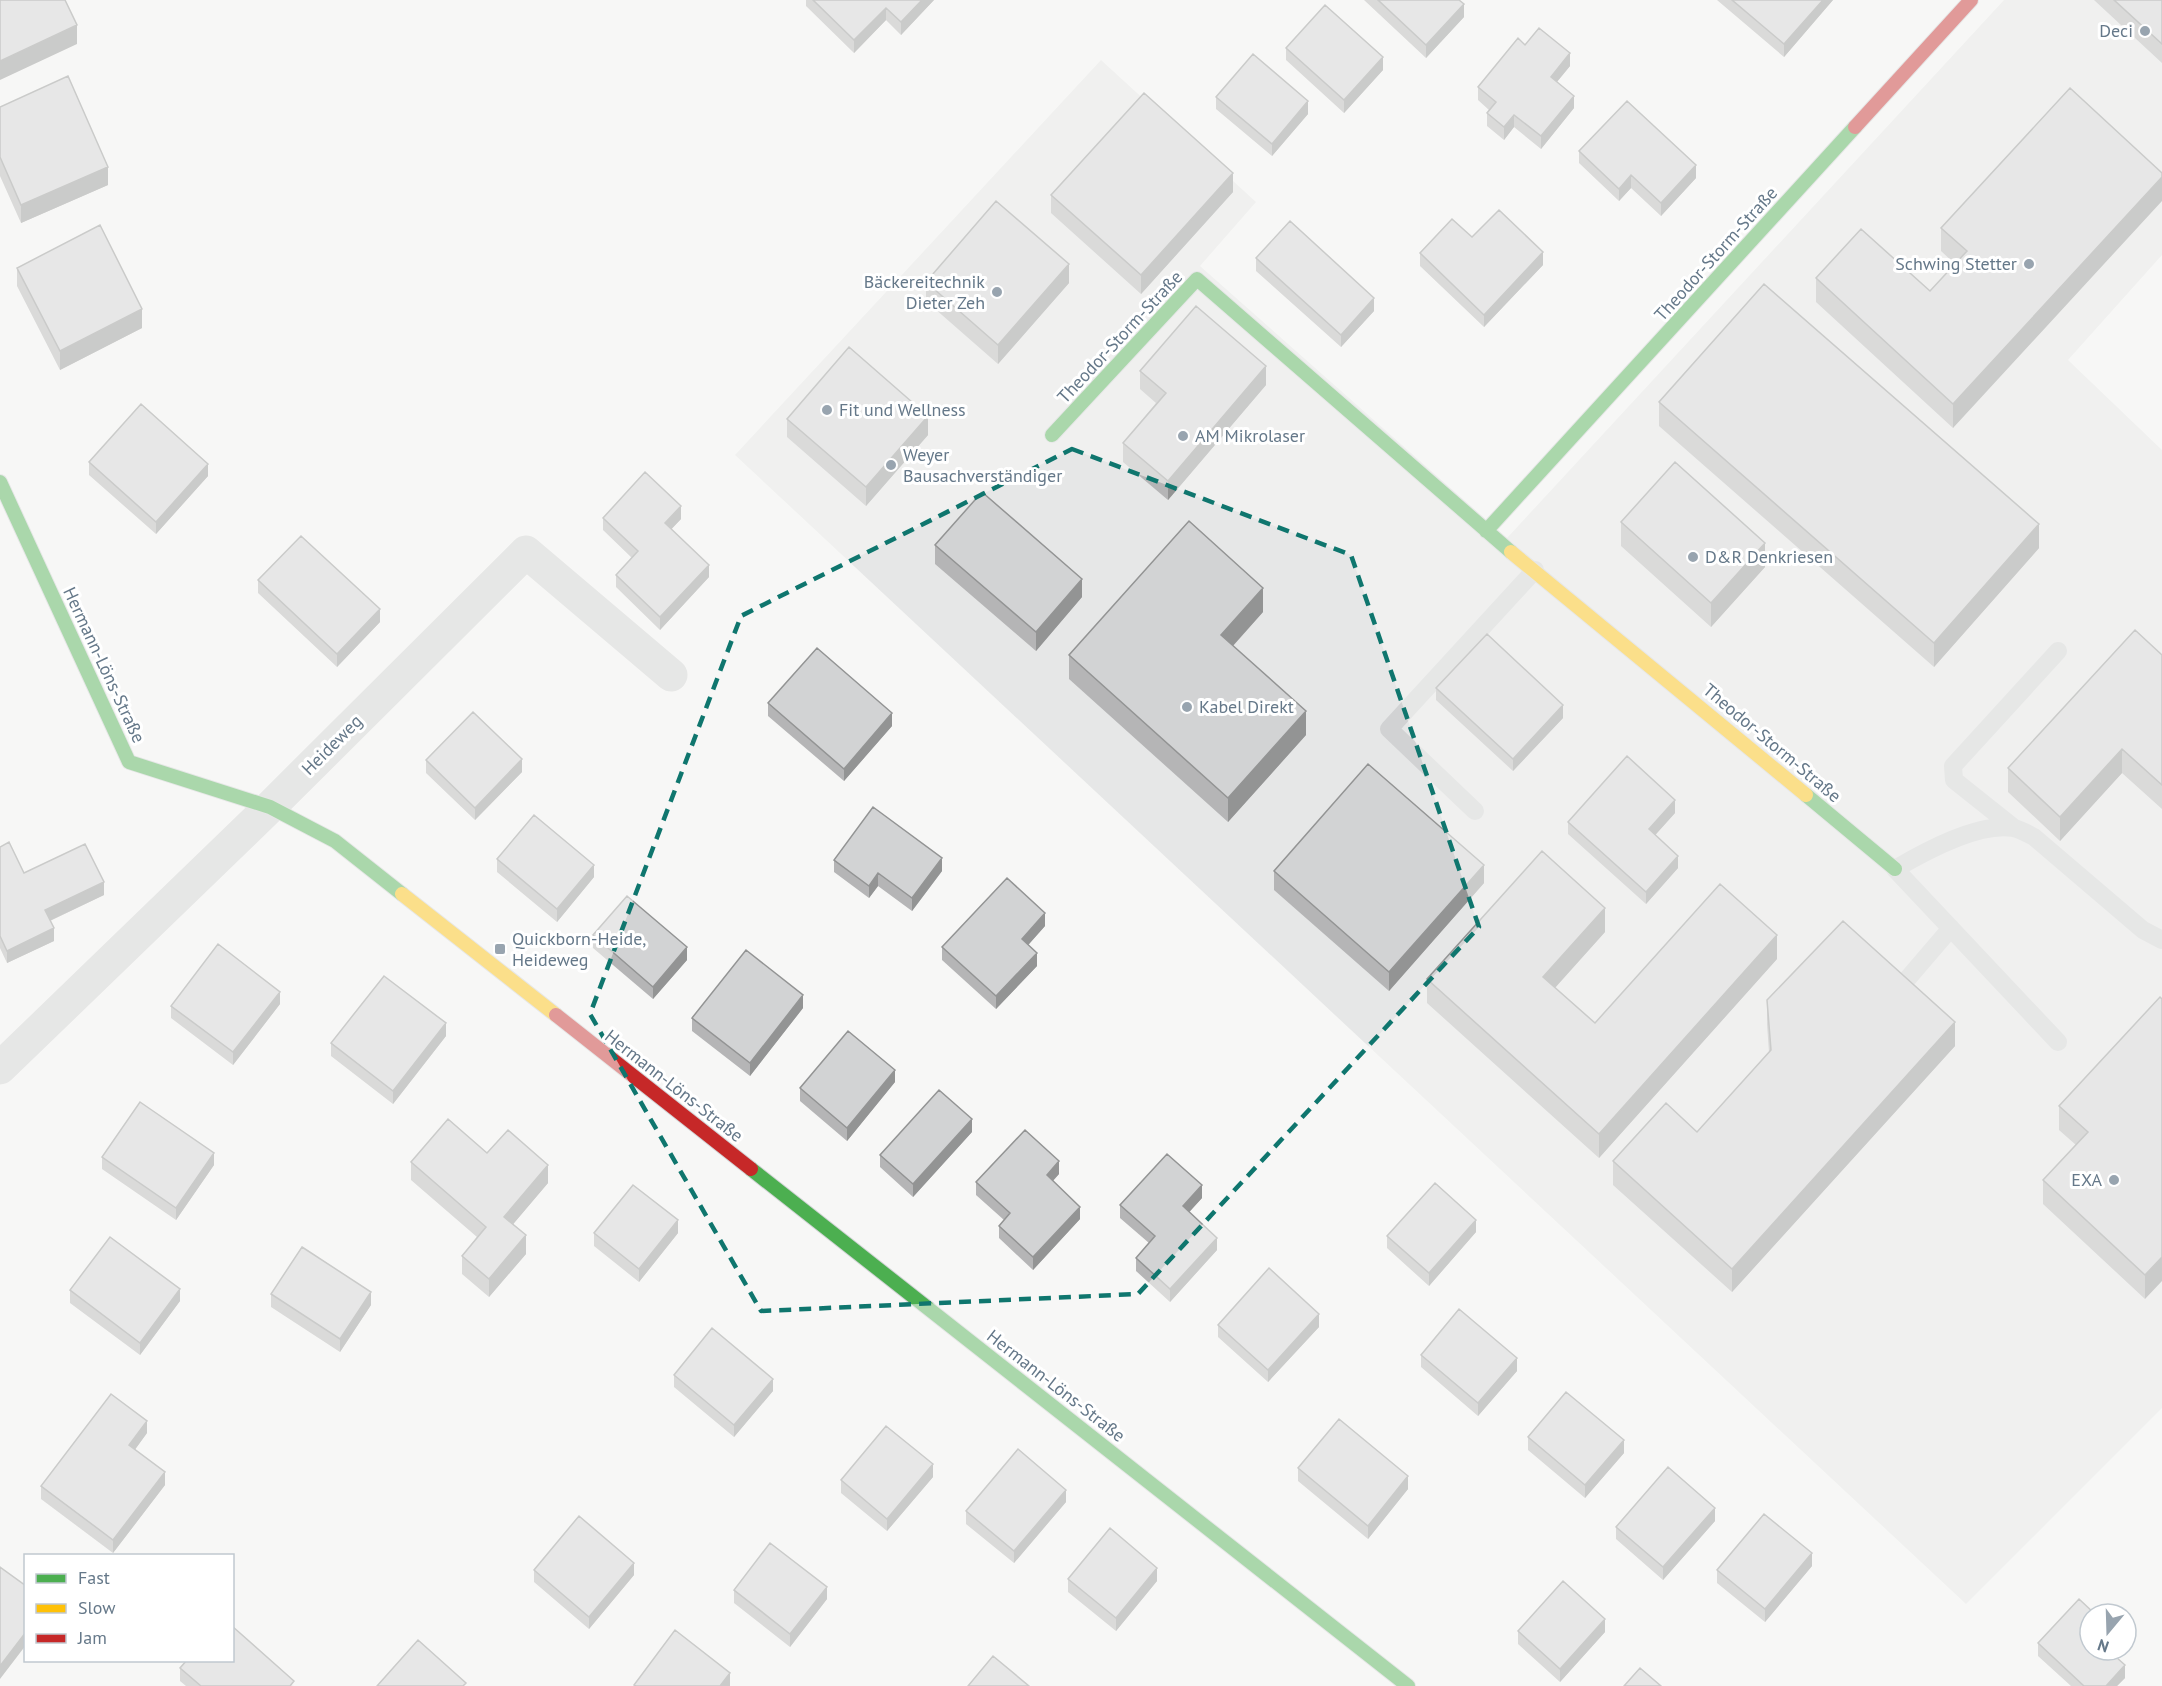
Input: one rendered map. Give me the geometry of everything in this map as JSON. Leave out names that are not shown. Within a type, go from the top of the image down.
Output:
[{"type":"street","name":"Theodor-Storm-Straße","points":[[1486,531],[1971,0]]},
{"type":"street","name":"Theodor-Storm-Straße","points":[[1052,435],[1197,279],[1486,531],[1895,868]]},
{"type":"street","name":"Hermann-Löns-Straße","points":[[0,482],[129,762],[270,807],[335,842],[1408,1686]]},
{"type":"street","name":"Heideweg","points":[[0,1068],[270,807],[526,552],[671,675]]},
{"type":"lane","points":[[1475,811],[1389,729],[1535,570]]},
{"type":"lane","points":[[2058,651],[1952,770],[1954,780],[2013,828],[2034,837],[2143,930],[2162,940]]},
{"type":"lane","points":[[2013,828],[1990,830],[1940,844],[1895,868],[2058,1042]]},
{"type":"lane","points":[[1902,984],[1951,928]]},
{"type":"highlighted area","points":[[1072,449],[1351,555],[1479,927],[1138,1294],[761,1311],[590,1014],[741,616]]},
{"type":"shaded area","points":[[2004,0],[2162,0],[2162,255],[2068,360],[2162,450],[2162,1408],[1966,1604],[735,455],[1101,60],[1256,202],[1200,266],[1507,538]]},
{"type":"building","points":[[0,0],[65,0],[77,25],[0,61]]},
{"type":"building","points":[[813,0],[922,0],[901,22],[886,8],[854,40]]},
{"type":"building","points":[[1378,0],[1459,0],[1464,4],[1426,45]]},
{"type":"building","points":[[1732,0],[1823,0],[1784,44]]},
{"type":"building","points":[[2114,0],[2162,0],[2162,44]]},
{"type":"building","points":[[1325,5],[1383,57],[1344,100],[1286,48]]},
{"type":"building","points":[[1539,28],[1570,53],[1551,77],[1574,96],[1541,136],[1514,115],[1504,127],[1487,113],[1496,102],[1478,87],[1518,38],[1525,45]]},
{"type":"building","points":[[1253,54],[1308,101],[1272,144],[1216,97]]},
{"type":"building","points":[[68,76],[108,167],[21,205],[0,157],[0,107]]},
{"type":"building","name":"Schwing Stetter","points":[[2070,88],[2162,173],[2162,177],[1953,404],[1816,278],[1861,229],[1930,291],[1967,251],[1941,228]]},
{"type":"building","points":[[1144,93],[1233,173],[1141,275],[1051,195]]},
{"type":"building","points":[[1627,101],[1696,165],[1661,203],[1631,175],[1619,189],[1579,151]]},
{"type":"building","name":"Bäckereitechnik Dieter Zeh","points":[[996,201],[1069,264],[998,345],[926,282]]},
{"type":"building","points":[[1499,210],[1543,252],[1484,315],[1420,253],[1452,219],[1472,237]]},
{"type":"building","points":[[1290,221],[1374,298],[1341,335],[1256,258]]},
{"type":"building","points":[[100,225],[142,309],[60,351],[17,268]]},
{"type":"building","points":[[1764,284],[2039,524],[1934,643],[1659,402]]},
{"type":"building","name":"AM Mikrolaser","points":[[1196,306],[1266,366],[1168,481],[1123,443],[1166,393],[1140,371]]},
{"type":"building","points":[[849,347],[928,416],[866,487],[787,419]]},
{"type":"building","points":[[141,404],[208,464],[156,522],[89,462]]},
{"type":"building","name":"D&R Denkriesen","points":[[1675,462],[1765,543],[1711,603],[1621,522]]},
{"type":"building","points":[[645,472],[681,506],[665,523],[709,565],[660,617],[616,575],[638,551],[603,518]]},
{"type":"building","points":[[982,492],[1082,579],[1036,632],[935,545]]},
{"type":"building","name":"Kabel Direkt","points":[[1189,521],[1263,588],[1221,635],[1306,711],[1228,798],[1069,655]]},
{"type":"building","points":[[301,536],[380,609],[337,654],[258,580]]},
{"type":"building","points":[[2135,630],[2162,655],[2162,785],[2122,749],[2060,817],[2008,768]]},
{"type":"building","points":[[1487,634],[1563,705],[1513,759],[1436,688]]},
{"type":"building","points":[[817,648],[892,713],[844,769],[768,703]]},
{"type":"building","points":[[473,712],[522,759],[475,808],[426,760]]},
{"type":"building","points":[[1627,756],[1675,800],[1649,829],[1678,856],[1646,892],[1568,822]]},
{"type":"building","points":[[1368,764],[1484,865],[1389,972],[1274,871]]},
{"type":"building","points":[[873,807],[942,858],[912,898],[878,873],[869,886],[834,860]]},
{"type":"building","points":[[534,815],[594,865],[557,909],[497,859]]},
{"type":"building","points":[[9,842],[24,873],[85,844],[104,882],[45,910],[54,928],[7,951],[0,936],[0,847]]},
{"type":"building","points":[[1542,851],[1605,908],[1543,977],[1595,1023],[1720,884],[1777,935],[1599,1134],[1427,979]]},
{"type":"building","points":[[1007,878],[1045,913],[1022,939],[1037,953],[996,996],[942,947]]},
{"type":"building","points":[[627,896],[687,947],[653,987],[593,935]]},
{"type":"building","points":[[1843,921],[1955,1022],[1732,1269],[1613,1161],[1666,1103],[1697,1132],[1771,1050],[1767,1000]]},
{"type":"building","points":[[218,944],[280,992],[233,1052],[171,1006]]},
{"type":"building","points":[[746,950],[803,995],[750,1063],[692,1018]]},
{"type":"building","points":[[384,976],[446,1023],[393,1091],[331,1043]]},
{"type":"building","name":"EXA","points":[[2160,997],[2162,999],[2162,1257],[2145,1275],[2043,1180],[2088,1132],[2059,1106]]},
{"type":"building","points":[[848,1031],[895,1070],[847,1128],[800,1088]]},
{"type":"building","points":[[939,1090],[972,1119],[913,1184],[880,1155]]},
{"type":"building","points":[[140,1102],[214,1153],[176,1208],[102,1157]]},
{"type":"building","points":[[448,1119],[487,1153],[508,1130],[548,1165],[504,1217],[526,1235],[489,1279],[462,1256],[486,1227],[411,1162]]},
{"type":"building","points":[[1025,1130],[1059,1161],[1047,1175],[1080,1207],[1033,1257],[999,1226],[1010,1213],[976,1182]]},
{"type":"building","points":[[1167,1154],[1202,1185],[1183,1206],[1217,1238],[1170,1289],[1136,1258],[1155,1236],[1120,1205]]},
{"type":"building","points":[[1435,1183],[1476,1220],[1429,1273],[1387,1236]]},
{"type":"building","points":[[633,1185],[678,1220],[639,1269],[594,1233]]},
{"type":"building","points":[[110,1237],[180,1289],[140,1343],[70,1290]]},
{"type":"building","points":[[302,1247],[371,1292],[340,1339],[271,1294]]},
{"type":"building","points":[[1269,1268],[1319,1314],[1268,1370],[1218,1325]]},
{"type":"building","points":[[1459,1309],[1517,1358],[1478,1403],[1421,1355]]},
{"type":"building","points":[[712,1328],[773,1379],[734,1425],[674,1375]]},
{"type":"building","points":[[1566,1392],[1624,1440],[1585,1485],[1528,1437]]},
{"type":"building","points":[[111,1394],[147,1421],[129,1445],[165,1472],[113,1540],[41,1486]]},
{"type":"building","points":[[1339,1419],[1408,1476],[1368,1526],[1298,1468]]},
{"type":"building","points":[[886,1426],[933,1464],[887,1519],[841,1480]]},
{"type":"building","points":[[1018,1449],[1066,1490],[1014,1551],[966,1511]]},
{"type":"building","points":[[1668,1467],[1715,1508],[1663,1567],[1616,1527]]},
{"type":"building","points":[[1764,1514],[1812,1553],[1765,1609],[1717,1570]]},
{"type":"building","points":[[579,1516],[634,1563],[589,1617],[534,1570]]},
{"type":"building","points":[[1110,1528],[1157,1568],[1116,1618],[1068,1579]]},
{"type":"building","points":[[770,1543],[827,1587],[790,1634],[734,1590]]},
{"type":"building","points":[[0,1567],[24,1585],[24,1635],[0,1666]]},
{"type":"building","points":[[1563,1581],[1605,1619],[1560,1669],[1518,1631]]},
{"type":"building","points":[[2079,1599],[2082,1602],[2078,1602],[2078,1662],[2122,1662],[2125,1665],[2106,1686],[2084,1686],[2038,1643]]},
{"type":"building","points":[[234,1628],[294,1681],[290,1686],[201,1686],[180,1668],[185,1662],[234,1662]]},
{"type":"building","points":[[675,1630],[730,1673],[720,1686],[634,1685]]},
{"type":"building","points":[[418,1640],[466,1683],[463,1686],[377,1686]]},
{"type":"building","points":[[993,1656],[1029,1686],[968,1686]]},
{"type":"building","points":[[1640,1668],[1661,1686],[1624,1686]]},
{"type":"traffic: fast","points":[[1486,531],[1855,127]]},
{"type":"traffic: fast","points":[[1052,435],[1197,279],[1511,552]]},
{"type":"traffic: fast","points":[[0,482],[129,762],[270,807],[335,841],[402,894]]},
{"type":"traffic: fast","points":[[1806,795],[1895,869]]},
{"type":"traffic: fast","points":[[751,1169],[1408,1686]]},
{"type":"traffic: slow","points":[[1511,552],[1806,795]]},
{"type":"traffic: slow","points":[[402,894],[556,1015]]},
{"type":"traffic: jam","points":[[1855,127],[1971,0]]},
{"type":"traffic: jam","points":[[556,1015],[751,1169]]},
{"type":"place","name":"Deci","points":[[2145,31]]},
{"type":"place","name":"Schwing Stetter","points":[[2029,264]]},
{"type":"place","name":"Bäckereitechnik Dieter Zeh","points":[[997,292]]},
{"type":"place","name":"Fit und Wellness","points":[[827,410]]},
{"type":"place","name":"AM Mikrolaser","points":[[1183,436]]},
{"type":"place","name":"Weyer Bausachverständiger","points":[[891,465]]},
{"type":"place","name":"D&R Denkriesen","points":[[1693,557]]},
{"type":"place","name":"Kabel Direkt","points":[[1187,707]]},
{"type":"place","name":"Quickborn-Heide, Heideweg","points":[[500,949]]},
{"type":"place","name":"EXA","points":[[2114,1180]]}]
